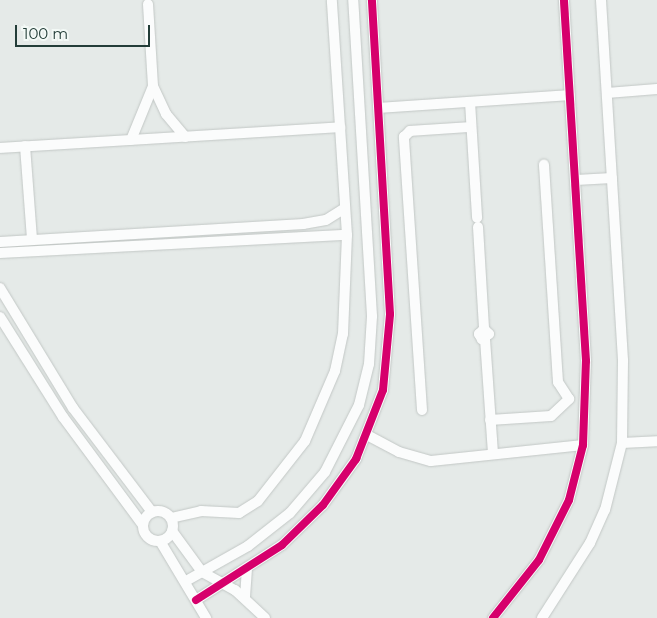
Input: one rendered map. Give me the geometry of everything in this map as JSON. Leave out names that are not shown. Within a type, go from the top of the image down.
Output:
[{"type":"street","points":[[0,288],[73,408],[152,512],[171,518],[201,511],[228,515],[250,508],[284,473],[305,441],[326,398],[343,334],[347,235],[332,0]]},
{"type":"street","points":[[186,580],[248,546],[290,513],[339,449],[359,405],[369,364],[369,260],[353,0]]},
{"type":"street","points":[[196,600],[247,570],[282,545],[323,505],[367,435],[383,390],[390,345],[388,259],[372,0]]},
{"type":"street","points":[[493,618],[543,552],[569,500],[583,445],[586,361],[564,0]]},
{"type":"street","points":[[542,618],[590,543],[608,501],[622,442],[625,404],[601,0]]},
{"type":"street","points":[[148,4],[153,86],[166,114],[185,137]]},
{"type":"street","points":[[131,140],[153,86]]},
{"type":"street","points":[[607,93],[657,89]]},
{"type":"street","points":[[379,108],[570,95]]},
{"type":"street","points":[[470,102],[492,453]]},
{"type":"street","points":[[0,148],[340,127]]},
{"type":"street","points":[[422,410],[404,137],[410,131],[471,127]]},
{"type":"street","points":[[25,146],[32,240]]},
{"type":"street","points":[[490,420],[551,416],[569,399],[558,382],[544,164]]},
{"type":"street","points":[[576,180],[612,178]]},
{"type":"street","points":[[0,242],[309,224],[345,208]]},
{"type":"street","points":[[0,253],[347,235]]},
{"type":"street","points":[[369,260],[388,259]]},
{"type":"street","points":[[0,317],[63,418],[143,525],[150,539],[160,541],[186,580],[206,618]]},
{"type":"street","points":[[367,435],[420,460],[583,445]]},
{"type":"street","points":[[622,442],[657,441]]},
{"type":"street","points":[[143,525],[152,512]]},
{"type":"street","points":[[171,518],[172,531],[202,572],[245,597],[265,618]]},
{"type":"street","points":[[160,541],[172,531]]},
{"type":"street","points":[[245,597],[247,570]]},
{"type":"cycle path","points":[[196,600],[282,545],[323,505],[356,459],[383,390],[390,314],[372,0]]},
{"type":"cycle path","points":[[493,618],[539,560],[569,500],[583,445],[586,361],[564,0]]}]
